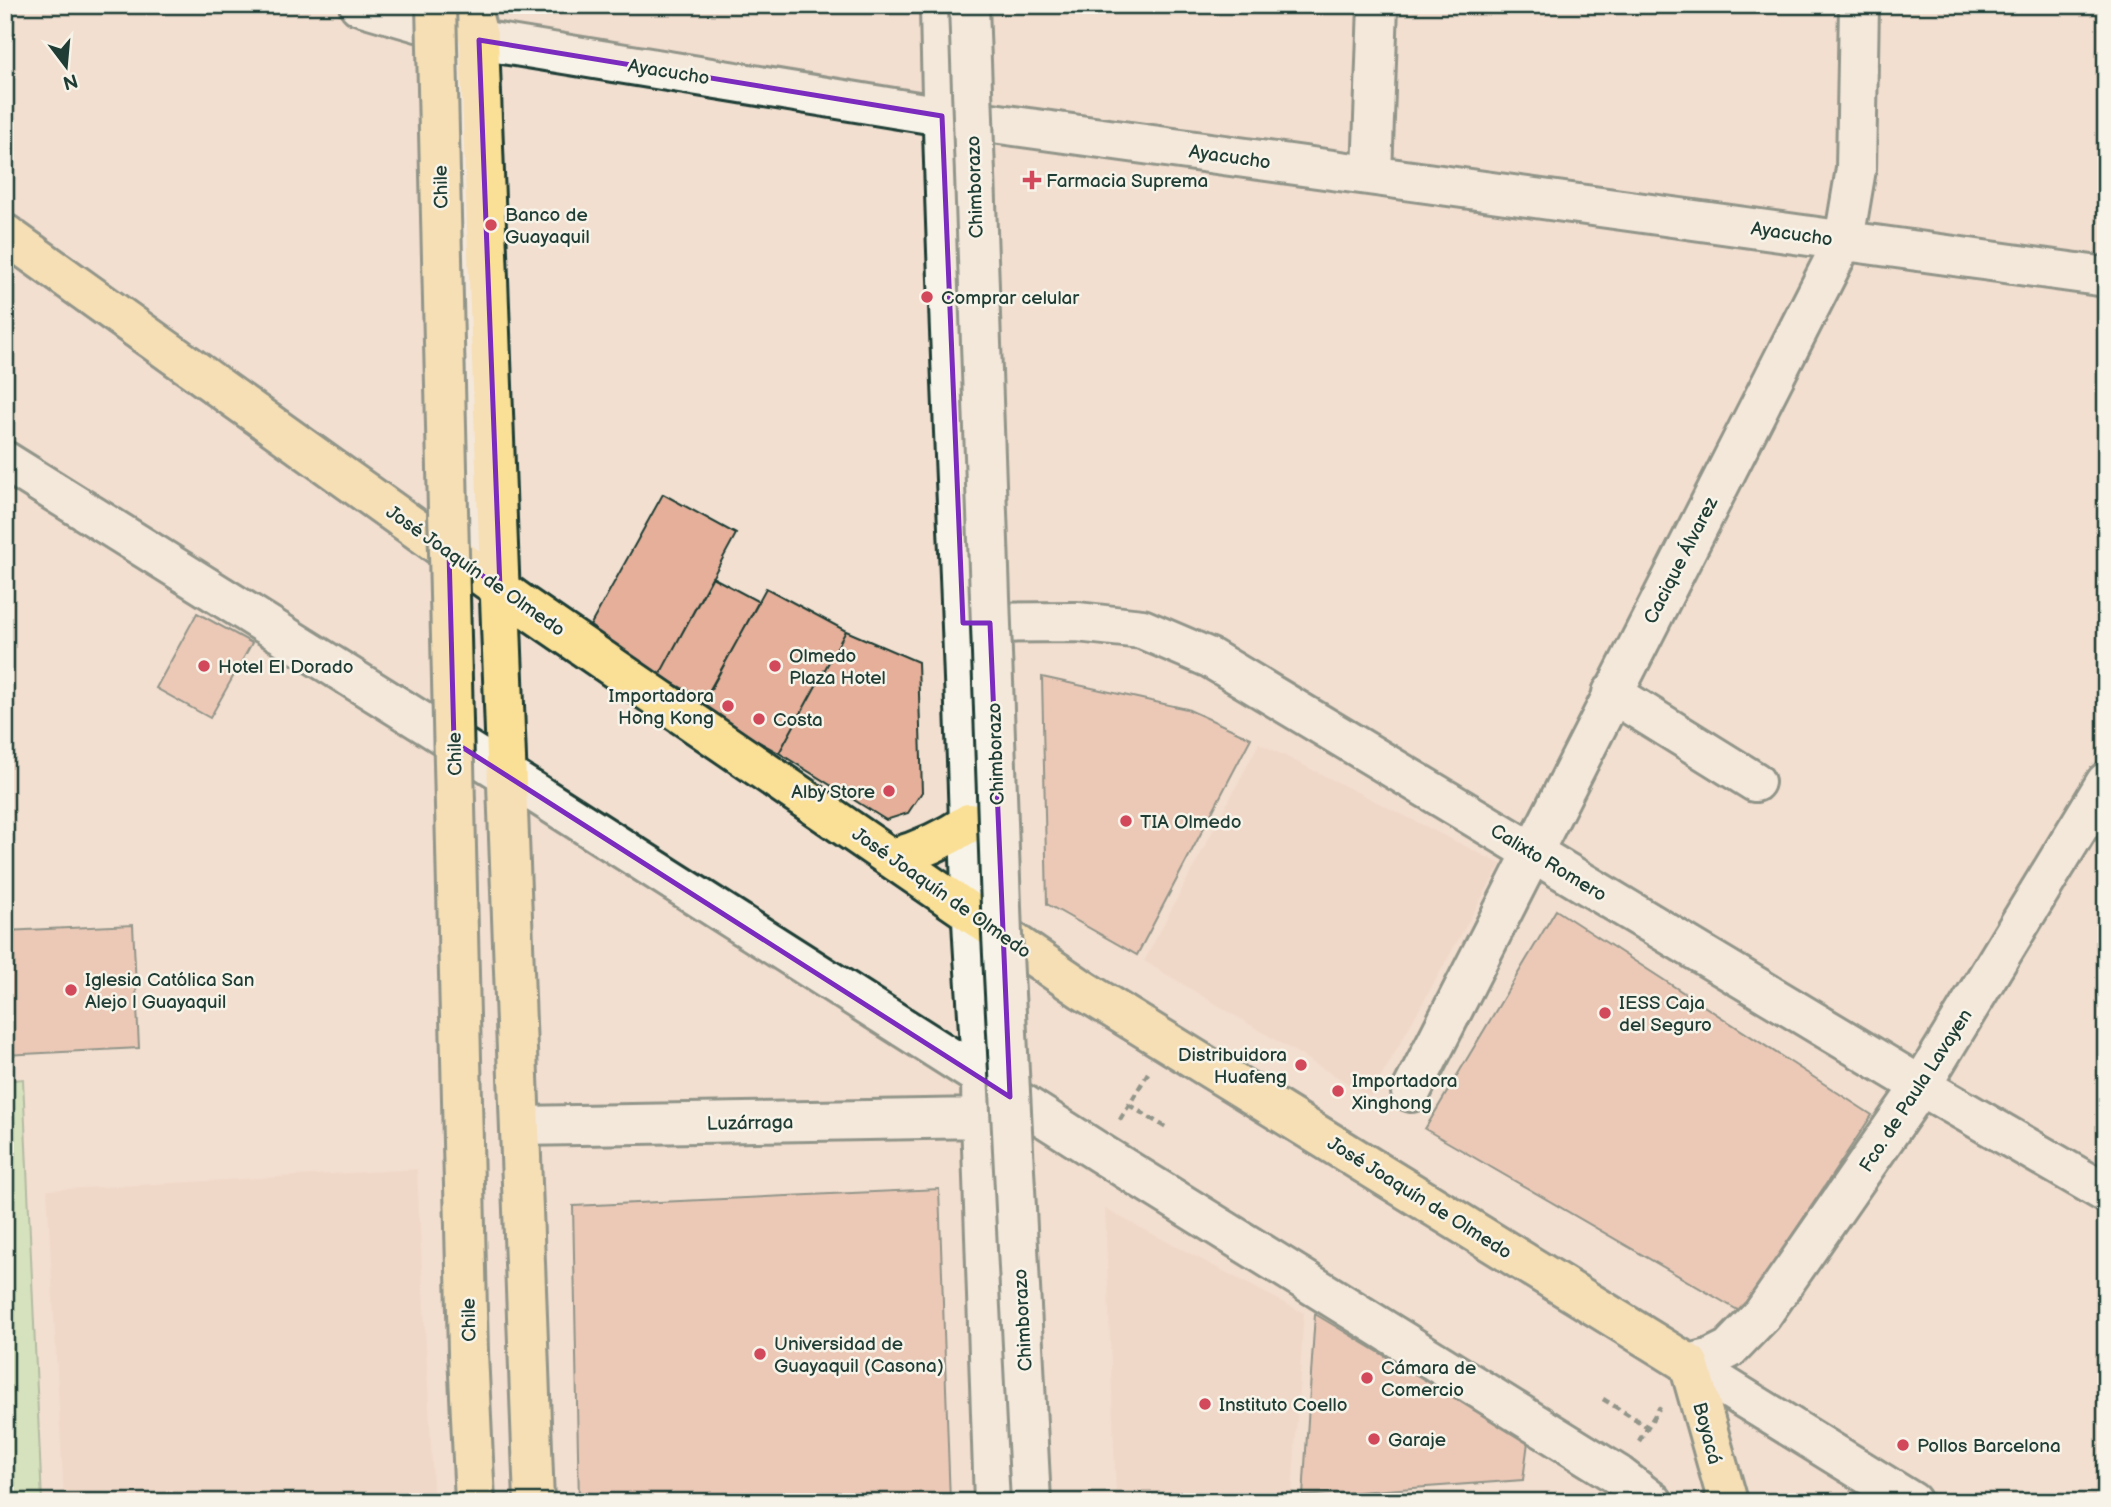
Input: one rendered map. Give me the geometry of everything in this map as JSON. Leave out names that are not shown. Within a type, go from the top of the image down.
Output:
[{"type":"main road","points":[[464,16],[500,588],[534,1502]]},
{"type":"main road","name":"Chile","points":[[464,16],[468,1353],[475,1502]]},
{"type":"main road","name":"José Joaquín de Olmedo","points":[[5,234],[500,588],[1083,990],[1689,1364]]},
{"type":"main road","points":[[893,858],[920,850],[969,823]]},
{"type":"main road","name":"Boyacá","points":[[1689,1364],[1728,1502]]},
{"type":"street","name":"Ayacucho","points":[[359,5],[464,16],[942,116],[2106,277]]},
{"type":"street","name":"Chimborazo","points":[[940,5],[972,913],[982,1079],[993,1502]]},
{"type":"street","name":"Chimborazo","points":[[969,5],[1002,934],[1031,1502]]},
{"type":"street","points":[[1372,176],[1378,5]]},
{"type":"street","name":"Cacique Álvarez","points":[[1410,1092],[1844,240],[1856,169],[1859,5]]},
{"type":"street","points":[[5,461],[507,775],[982,1079],[1618,1475],[1653,1502]]},
{"type":"street","name":"Calixto Romero","points":[[963,623],[1077,622],[1142,629],[1210,658],[1921,1086],[2106,1193]]},
{"type":"street","points":[[1612,693],[1755,782]]},
{"type":"street","name":"Fco. de Paula Lavayen","points":[[1689,1364],[1709,1359],[1729,1349],[1762,1315],[1921,1086],[2106,782]]},
{"type":"street","name":"Luzárraga","points":[[520,1126],[981,1118]]},
{"type":"street","name":"José Joaquín de Olmedo","points":[[1689,1364],[1912,1502]]},
{"type":"path","points":[[1100,1153],[1167,1040]]},
{"type":"path","points":[[1129,1105],[1165,1127]]},
{"type":"path","points":[[1618,1475],[1689,1364]]},
{"type":"path","points":[[1603,1399],[1648,1427]]},
{"type":"highlighted area","points":[[479,40],[942,116],[963,623],[990,623],[1010,1097],[454,742],[449,552],[500,588]]},
{"type":"shaded area","points":[[1259,743],[1501,864],[1370,1097],[1144,961]]},
{"type":"shaded area","points":[[417,1169],[434,1502],[64,1502],[47,1190]]},
{"type":"shaded area","name":"Instituto Coello","points":[[1105,1209],[1304,1313],[1292,1496],[1211,1502],[1116,1502]]},
{"type":"green space","points":[[23,1079],[42,1502],[5,1502],[5,1081]]},
{"type":"building","points":[[5,5],[15,5],[5,59]]},
{"type":"building","points":[[663,494],[736,534],[659,676],[585,635]]},
{"type":"building","points":[[712,577],[759,602],[704,700],[659,676]]},
{"type":"building","name":"Olmedo Plaza Hotel","points":[[766,588],[846,631],[779,753],[700,709]]},
{"type":"building","name":"Hotel El Dorado","points":[[197,613],[252,643],[210,718],[156,688]]},
{"type":"building","points":[[846,631],[918,662],[922,792],[908,813],[886,820],[779,753]]},
{"type":"building","name":"TIA Olmedo","points":[[1042,677],[1187,709],[1251,738],[1137,955],[1047,904]]},
{"type":"building","name":"IESS Caja del Seguro","points":[[1556,910],[1872,1115],[1741,1312],[1425,1129]]},
{"type":"building","name":"Iglesia Católica San Alejo | Guayaquil","points":[[133,925],[139,1048],[5,1055],[5,931]]},
{"type":"building","name":"Universidad de Guayaquil (Casona)","points":[[939,1189],[950,1502],[579,1502],[573,1206]]},
{"type":"building","name":"Cámara de Comercio","points":[[1315,1314],[1528,1442],[1523,1480],[1303,1496]]},
{"type":"place","name":"Farmacia Suprema","points":[[1032,180]]},
{"type":"place","name":"Banco de Guayaquil","points":[[491,225]]},
{"type":"place","name":"Comprar celular","points":[[927,297]]},
{"type":"place","name":"Hotel El Dorado","points":[[204,666]]},
{"type":"place","name":"Olmedo Plaza Hotel","points":[[775,666]]},
{"type":"place","name":"Importadora Hong Kong","points":[[728,706]]},
{"type":"place","name":"Costa","points":[[759,719]]},
{"type":"place","name":"Alby Store","points":[[889,791]]},
{"type":"place","name":"TIA Olmedo","points":[[1126,821]]},
{"type":"place","name":"Iglesia Católica San Alejo | Guayaquil","points":[[71,990]]},
{"type":"place","name":"IESS Caja del Seguro","points":[[1605,1013]]},
{"type":"place","name":"Distribuidora Huafeng","points":[[1301,1065]]},
{"type":"place","name":"Importadora Xinghong","points":[[1338,1091]]},
{"type":"place","name":"Universidad de Guayaquil (Casona)","points":[[760,1354]]},
{"type":"place","name":"Cámara de Comercio","points":[[1367,1378]]},
{"type":"place","name":"Instituto Coello","points":[[1205,1404]]},
{"type":"place","name":"Garaje","points":[[1374,1439]]},
{"type":"place","name":"Pollos Barcelona","points":[[1903,1445]]}]
